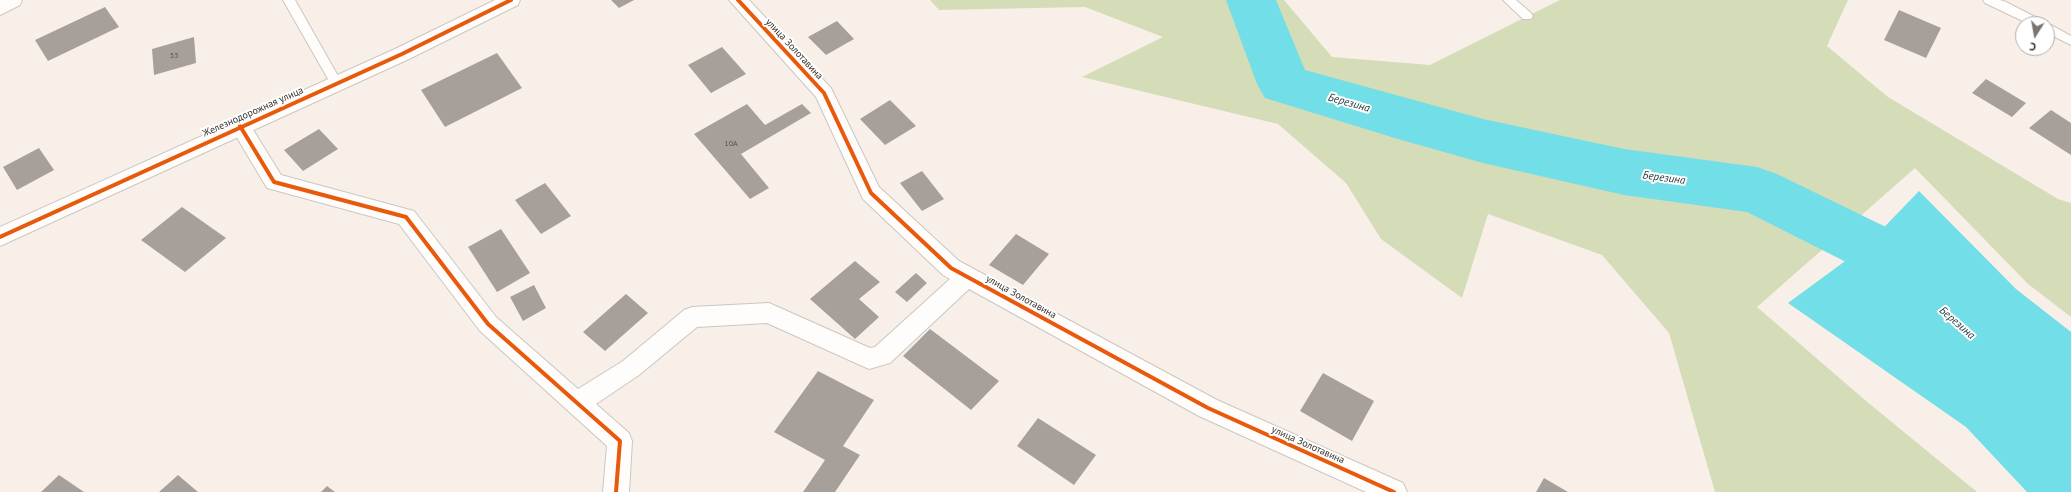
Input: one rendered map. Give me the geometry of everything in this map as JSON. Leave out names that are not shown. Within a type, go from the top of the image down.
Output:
[{"type":"street","points":[[0,8],[13,0]]},
{"type":"street","name":"Железнодорожная улица","points":[[0,237],[240,126],[402,54],[511,0]]},
{"type":"street","name":"улица Золотавина","points":[[738,0],[824,92],[871,193],[951,268],[1208,408],[1394,492]]},
{"type":"street","points":[[240,126],[274,182],[406,217],[488,324],[620,441],[616,492]]},
{"type":"street","points":[[577,403],[631,368],[692,317],[769,313],[869,359],[882,356],[967,277]]},
{"type":"lane","points":[[289,0],[336,83]]},
{"type":"lane","points":[[1509,0],[1527,16]]},
{"type":"lane","points":[[1989,0],[2023,16]]},
{"type":"lane","points":[[2055,32],[2071,41]]},
{"type":"green space","points":[[930,0],[1284,0],[1332,57],[1430,65],[1560,0],[1848,0],[1827,46],[1888,97],[2058,199],[2071,203],[2071,317],[2028,284],[1915,168],[1757,307],[1865,400],[1977,492],[1715,492],[1669,333],[1602,255],[1488,214],[1462,298],[1381,239],[1346,183],[1278,124],[1082,77],[1163,37],[1085,7],[939,10]]},
{"type":"water","points":[[1919,191],[2016,289],[2071,332],[2071,492],[2027,492],[1966,427],[1788,303],[1867,245]]},
{"type":"building","points":[[611,0],[634,0],[619,8]]},
{"type":"building","points":[[105,7],[119,27],[48,61],[35,40]]},
{"type":"building","points":[[1899,10],[1941,28],[1926,58],[1884,40]]},
{"type":"building","points":[[837,21],[854,39],[826,55],[808,37]]},
{"type":"building","points":[[194,37],[196,63],[154,75],[152,49]]},
{"type":"building","points":[[722,47],[746,74],[711,93],[688,65]]},
{"type":"building","points":[[497,53],[522,88],[445,127],[421,90]]},
{"type":"building","points":[[1986,79],[2026,103],[2012,117],[1972,93]]},
{"type":"building","points":[[890,100],[916,126],[885,145],[860,119]]},
{"type":"building","points":[[747,104],[765,125],[802,104],[811,113],[741,154],[769,188],[750,199],[694,134]]},
{"type":"building","points":[[2051,110],[2071,123],[2071,155],[2029,128]]},
{"type":"building","points":[[319,129],[338,149],[303,171],[284,150]]},
{"type":"building","points":[[39,148],[54,170],[17,190],[3,167]]},
{"type":"building","points":[[922,171],[944,199],[922,211],[900,183]]},
{"type":"building","points":[[545,183],[571,216],[541,234],[515,200]]},
{"type":"building","points":[[182,207],[226,238],[185,272],[141,240]]},
{"type":"building","points":[[501,229],[530,273],[497,292],[468,247]]},
{"type":"building","points":[[1016,234],[1049,254],[1023,285],[989,265]]},
{"type":"building","points":[[855,261],[880,282],[859,299],[879,317],[855,339],[810,299]]},
{"type":"building","points":[[916,273],[927,283],[907,302],[895,292]]},
{"type":"building","points":[[534,285],[546,308],[523,321],[510,297]]},
{"type":"building","points":[[626,294],[648,313],[605,351],[583,332]]},
{"type":"building","points":[[930,329],[999,381],[971,410],[903,356]]},
{"type":"building","points":[[818,371],[874,400],[843,446],[860,455],[835,492],[803,492],[825,460],[774,432]]},
{"type":"building","points":[[1323,373],[1374,401],[1352,441],[1300,411]]},
{"type":"building","points":[[1038,418],[1096,455],[1074,485],[1017,446]]},
{"type":"building","points":[[59,475],[84,492],[41,492]]},
{"type":"building","points":[[178,475],[198,492],[159,492]]},
{"type":"building","points":[[1544,478],[1568,492],[1536,492]]},
{"type":"building","points":[[327,486],[335,492],[321,492]]},
{"type":"waterway","name":"Березина","points":[[1251,0],[1284,84],[1398,118],[1483,141],[1624,172],[1757,190],[1867,245],[1928,299]]},
{"type":"cycle path","points":[[0,237],[402,54],[511,0]]},
{"type":"cycle path","points":[[738,0],[824,93],[871,193],[951,268],[1208,408],[1394,492]]},
{"type":"cycle path","points":[[240,126],[274,182],[406,217],[488,324],[620,441],[616,492]]}]
